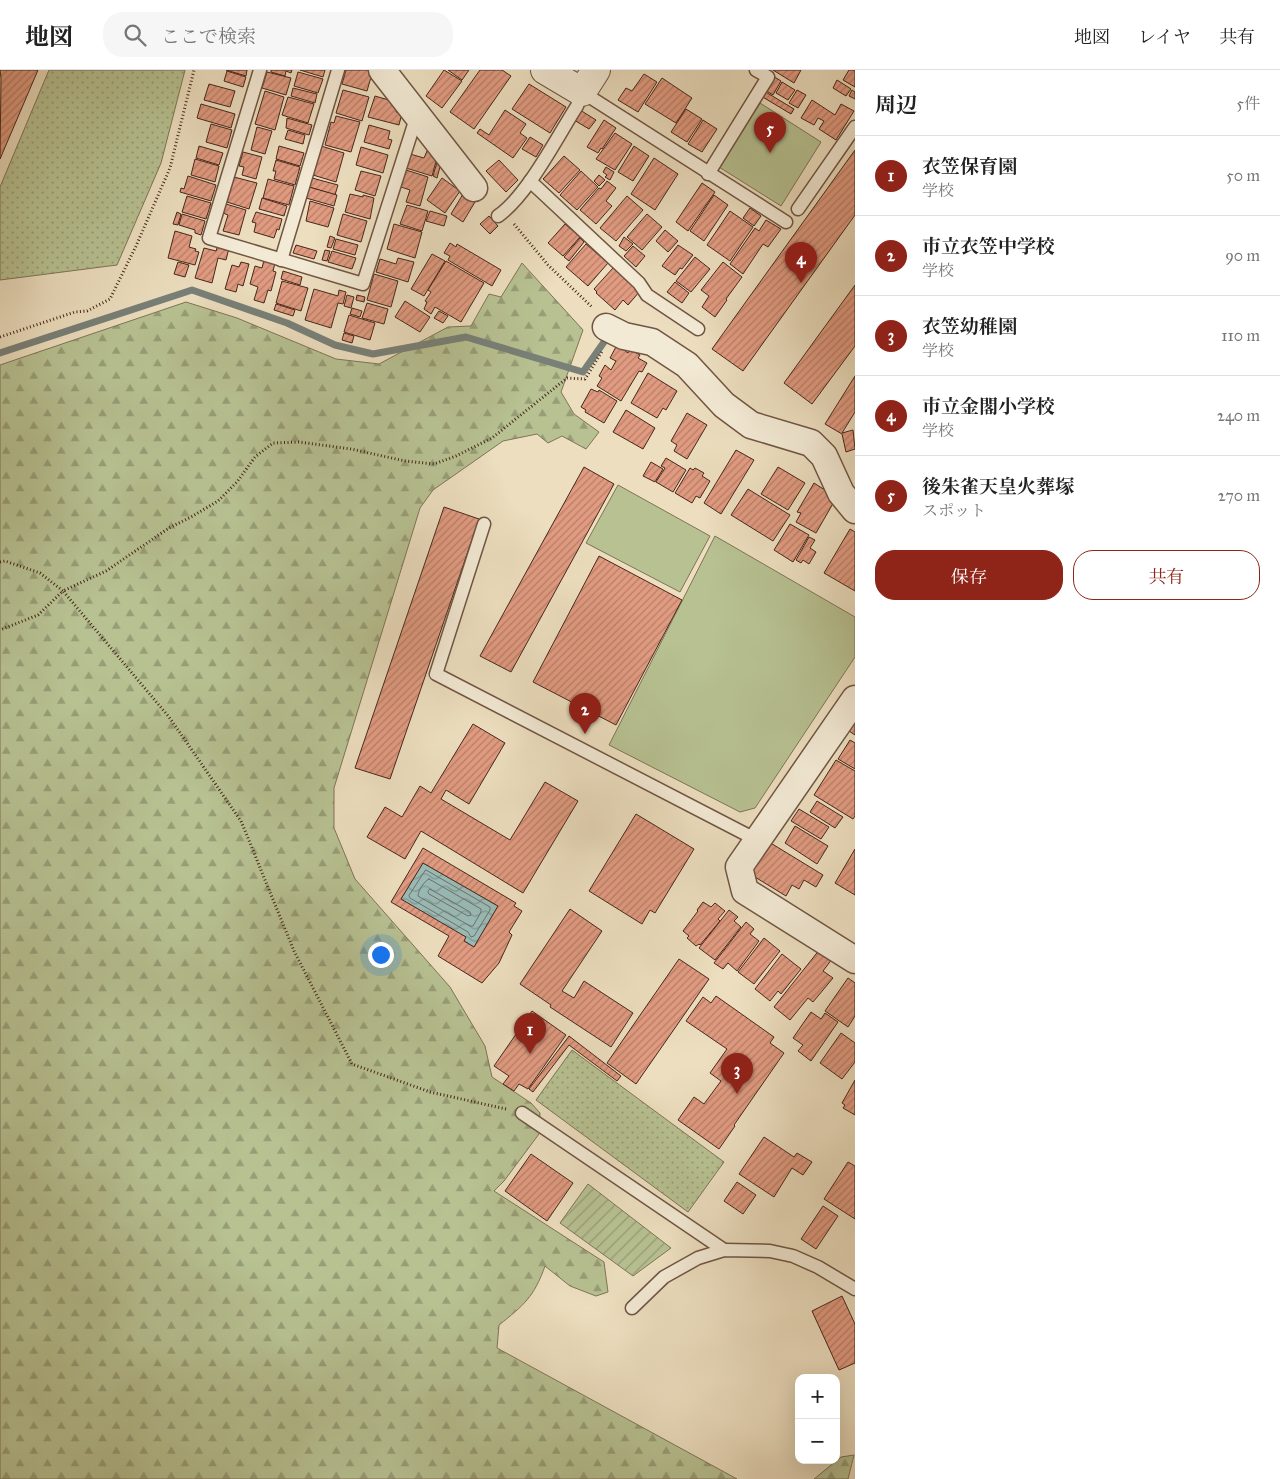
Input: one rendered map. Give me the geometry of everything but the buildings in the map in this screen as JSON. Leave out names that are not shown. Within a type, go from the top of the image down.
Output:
[{"type":"street","points":[[382,70],[474,188]]},
{"type":"street","points":[[545,70],[589,81]]},
{"type":"street","points":[[602,326],[624,336],[652,342],[687,365],[724,405],[751,425],[811,443],[824,456],[841,493],[855,510]]},
{"type":"street","points":[[855,699],[739,866],[745,891],[855,960]]},
{"type":"lane","points":[[260,70],[209,238],[363,284],[417,115]]},
{"type":"lane","points":[[281,260],[338,70]]},
{"type":"lane","points":[[708,174],[768,77],[756,70]]},
{"type":"lane","points":[[501,214],[530,181],[577,106],[589,81],[708,174],[786,222]]},
{"type":"lane","points":[[798,208],[855,128]]},
{"type":"lane","points":[[530,181],[639,283],[647,295],[698,329]]},
{"type":"lane","points":[[484,524],[436,674],[757,840]]},
{"type":"lane","points":[[522,1112],[724,1250]]},
{"type":"lane","points":[[632,1308],[664,1277],[698,1258],[724,1250],[770,1250],[793,1256],[818,1267],[855,1289]]},
{"type":"path","points":[[0,337],[75,312],[87,311],[110,299],[136,246],[170,168],[194,70]]},
{"type":"path","points":[[0,630],[38,615],[64,591],[106,571],[169,528],[191,518],[218,501],[237,482],[255,457],[273,443],[308,443],[352,449],[405,461],[434,464],[492,438],[567,378],[585,379],[602,326],[501,214]]},
{"type":"path","points":[[0,562],[5,561],[40,573],[64,591],[168,717],[241,821],[294,951],[352,1064],[430,1092],[522,1112]]},
{"type":"green space","points":[[49,70],[185,70],[161,163],[117,265],[0,280],[0,187]]},
{"type":"green space","points":[[760,103],[821,142],[781,206],[719,167]]},
{"type":"green space","points":[[522,263],[583,330],[561,392],[574,414],[599,432],[586,449],[562,436],[548,443],[537,434],[503,441],[433,490],[420,508],[334,788],[334,828],[355,879],[450,987],[485,1046],[492,1077],[531,1103],[540,1113],[539,1134],[504,1181],[494,1191],[604,1262],[608,1292],[596,1296],[570,1286],[545,1266],[537,1285],[527,1300],[499,1325],[497,1348],[737,1479],[0,1479],[0,365],[186,302],[237,318],[336,359],[379,364],[448,327],[471,326],[489,294],[501,297]]},
{"type":"green space","points":[[618,485],[710,536],[680,592],[586,543]]},
{"type":"green space","points":[[715,536],[855,617],[855,657],[755,808],[740,812],[609,745]]},
{"type":"green space","points":[[572,1050],[724,1162],[688,1212],[536,1100]]},
{"type":"green space","points":[[588,1184],[671,1248],[633,1276],[560,1223]]},
{"type":"green space","points":[[854,1455],[848,1479],[814,1479],[832,1464],[840,1464],[841,1457]]},
{"type":"water","points":[[423,863],[498,906],[474,947],[401,899]]},
{"type":"waterway","points":[[0,353],[192,290],[287,323],[335,345],[373,354],[466,337],[583,372],[604,342]]},
{"type":"place","name":"後朱雀天皇火葬塚","points":[[770,153]]},
{"type":"place","name":"市立金閣小学校","points":[[801,283]]},
{"type":"place","name":"市立衣笠中学校","points":[[585,734]]},
{"type":"place","name":"衣笠保育園","points":[[530,1054]]},
{"type":"place","name":"衣笠幼稚園","points":[[737,1094]]}]
